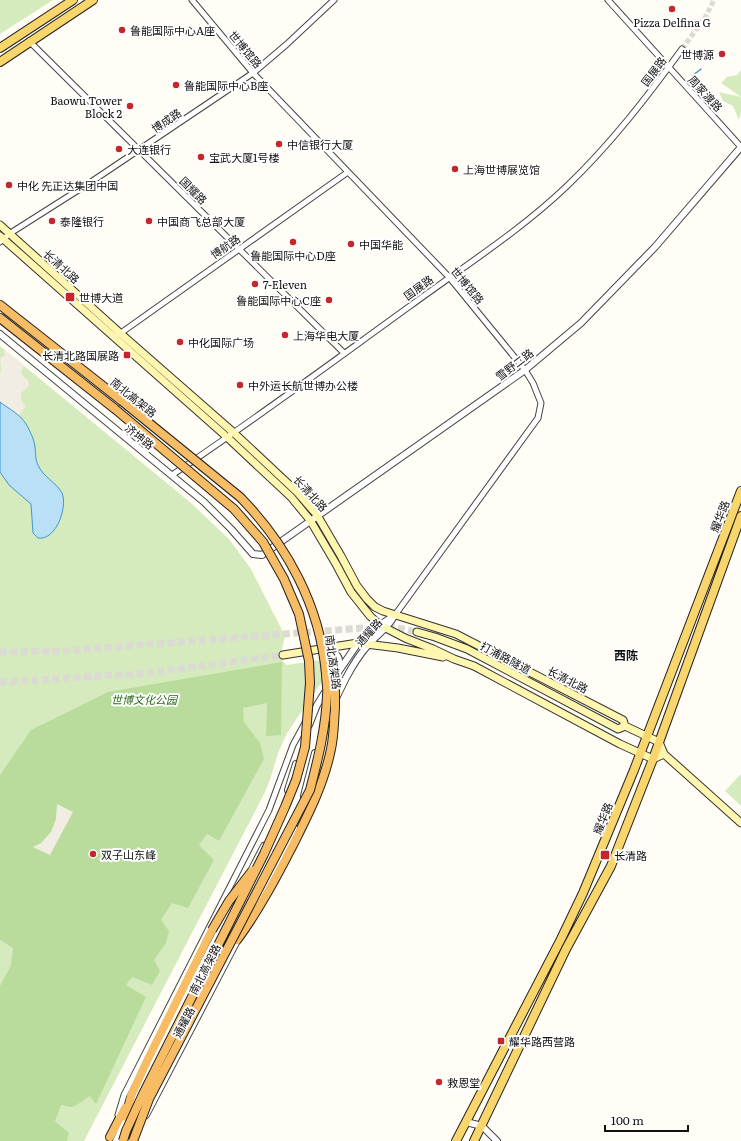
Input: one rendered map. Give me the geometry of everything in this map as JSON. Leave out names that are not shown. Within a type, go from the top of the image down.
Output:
[{"type":"highway","name":"南北高架路","points":[[0,305],[169,439],[240,497],[257,514],[277,540],[302,584],[311,607],[320,638],[324,660],[328,694],[321,750],[310,790],[149,1099],[133,1141]]},
{"type":"highway","name":"南北高架路","points":[[0,318],[115,409],[234,509],[263,542],[284,578],[299,614],[309,661],[310,683],[305,747],[296,780],[264,854],[143,1094],[123,1141]]},
{"type":"highway","points":[[237,940],[256,914],[308,816],[318,793],[331,749],[336,707],[335,686],[329,662],[320,638]]},
{"type":"highway","points":[[112,1140],[147,1061],[212,930],[229,901],[264,854]]},
{"type":"highway","points":[[126,1117],[131,1096]]},
{"type":"main road","points":[[0,48],[73,0]]},
{"type":"main road","points":[[0,62],[29,41],[93,0]]},
{"type":"main road","name":"长清北路","points":[[0,225],[3,238],[234,432],[297,492],[317,515],[357,586],[375,607],[395,615],[456,634],[623,720],[625,726],[646,737]]},
{"type":"main road","name":"长清北路","points":[[117,335],[291,497],[310,520],[351,592],[370,616],[383,627],[454,659],[474,666],[640,753]]},
{"type":"main road","name":"耀华路","points":[[456,1141],[561,939],[583,893],[640,753],[741,490]]},
{"type":"main road","name":"耀华路","points":[[474,1141],[566,949],[611,866],[653,760],[741,516]]},
{"type":"main road","name":"打浦路隧道","points":[[417,632],[467,649],[618,729],[625,726]]},
{"type":"main road","points":[[283,655],[358,643],[398,648],[454,659]]},
{"type":"main road","points":[[646,737],[659,742],[664,754],[741,823]]},
{"type":"main road","points":[[640,753],[653,760],[664,754]]},
{"type":"street","name":"世博馆路","points":[[192,0],[253,73],[449,277],[525,370],[533,383],[541,403],[538,418],[395,615]]},
{"type":"street","name":"博成路","points":[[3,238],[140,150],[253,73],[287,44],[334,0]]},
{"type":"street","name":"周家渡路","points":[[608,0],[741,147]]},
{"type":"street","name":"国耀路","points":[[29,41],[344,353]]},
{"type":"street","name":"国展路","points":[[172,475],[228,438],[234,432],[506,237],[568,185],[614,136],[682,49]]},
{"type":"street","name":"雪野二路","points":[[262,555],[525,370],[581,322],[650,252],[741,147]]},
{"type":"street","name":"博航路","points":[[117,335],[348,172]]},
{"type":"street","name":"济坤路","points":[[0,334],[172,475],[218,515],[252,554],[262,555]]},
{"type":"street","name":"通耀路","points":[[137,1141],[146,1115],[278,863],[291,835],[319,741],[330,711],[343,684],[368,644],[395,615]]},
{"type":"street","name":"通耀路","points":[[112,1140],[126,1117],[155,1057],[275,824],[287,795],[310,720],[317,705],[358,643],[383,627]]},
{"type":"street","points":[[326,649],[337,654],[340,661],[338,672]]},
{"type":"street","points":[[112,1140],[124,1095],[269,810],[293,745],[317,705]]},
{"type":"street","points":[[466,1122],[482,1126],[496,1141]]},
{"type":"green space","points":[[0,0],[53,0],[0,34]]},
{"type":"green space","points":[[741,70],[741,97],[721,83],[727,77],[737,75]]},
{"type":"green space","points":[[719,92],[741,97],[741,112],[739,120],[733,106],[723,101]]},
{"type":"green space","name":"世博文化公园","points":[[0,346],[191,503],[229,539],[251,569],[285,636],[282,649],[283,661],[286,665],[330,659],[333,663],[332,667],[287,733],[278,753],[264,794],[84,1141],[0,1141]]},
{"type":"green space","points":[[282,662],[281,735],[266,736],[267,703],[243,708],[244,722],[260,743],[264,759],[219,841],[207,834],[199,845],[214,860],[188,908],[172,903],[161,920],[169,931],[166,943],[154,960],[160,971],[152,985],[132,977],[126,985],[146,997],[96,1104],[90,1096],[74,1106],[70,1107],[61,1105],[55,1121],[69,1133],[67,1141],[0,1141],[0,986],[11,965],[13,948],[0,940],[0,775],[31,730],[108,692]]},
{"type":"green space","points":[[741,774],[741,806],[725,791]]},
{"type":"shaded area","points":[[4,349],[24,365],[21,372],[24,378],[28,380],[29,386],[21,393],[21,398],[26,406],[19,415],[15,413],[0,418],[0,358],[5,355]]},
{"type":"shaded area","points":[[57,804],[73,812],[50,855],[33,847],[41,843],[51,832],[56,819]]},
{"type":"water","points":[[0,402],[24,420],[34,441],[36,458],[40,469],[62,493],[63,506],[59,522],[55,529],[44,538],[38,538],[33,533],[31,504],[9,485],[0,472]]},
{"type":"waterway","points":[[692,76],[701,69]]},
{"type":"tunnel","points":[[682,49],[706,16],[714,0]]},
{"type":"tunnel","points":[[0,652],[63,651],[389,626],[417,632]]},
{"type":"tunnel","points":[[0,682],[147,673],[283,655]]},
{"type":"place","name":"Pizza Delfina G","points":[[672,9]]},
{"type":"place","name":"鲁能国际中心A座","points":[[122,30]]},
{"type":"place","name":"世博源","points":[[722,54]]},
{"type":"place","name":"鲁能国际中心B座","points":[[176,85]]},
{"type":"place","name":"Baowu Tower Block 2","points":[[130,106]]},
{"type":"place","name":"中信银行大厦","points":[[279,144]]},
{"type":"place","name":"大连银行","points":[[119,149]]},
{"type":"place","name":"宝武大厦1号楼","points":[[201,157]]},
{"type":"place","name":"上海世博展览馆","points":[[455,169]]},
{"type":"place","name":"中化 先正达集团中国","points":[[9,185]]},
{"type":"place","name":"泰隆银行","points":[[52,221]]},
{"type":"place","name":"中国商飞总部大厦","points":[[149,221]]},
{"type":"place","name":"鲁能国际中心D座","points":[[293,242]]},
{"type":"place","name":"中国华能","points":[[351,244]]},
{"type":"place","name":"7-Eleven","points":[[255,284]]},
{"type":"place","name":"世博大道","points":[[70,297]]},
{"type":"place","name":"鲁能国际中心C座","points":[[329,300]]},
{"type":"place","name":"上海华电大厦","points":[[285,335]]},
{"type":"place","name":"中化国际广场","points":[[180,342]]},
{"type":"place","name":"长清北路国展路","points":[[127,355]]},
{"type":"place","name":"中外运长航世博办公楼","points":[[240,385]]},
{"type":"place","name":"双子山东峰","points":[[93,854]]},
{"type":"place","name":"长清路","points":[[605,855]]},
{"type":"place","name":"耀华路西营路","points":[[501,1041]]},
{"type":"place","name":"救恩堂","points":[[439,1082]]},
{"type":"district","name":"西陈","points":[[626,655]]}]
